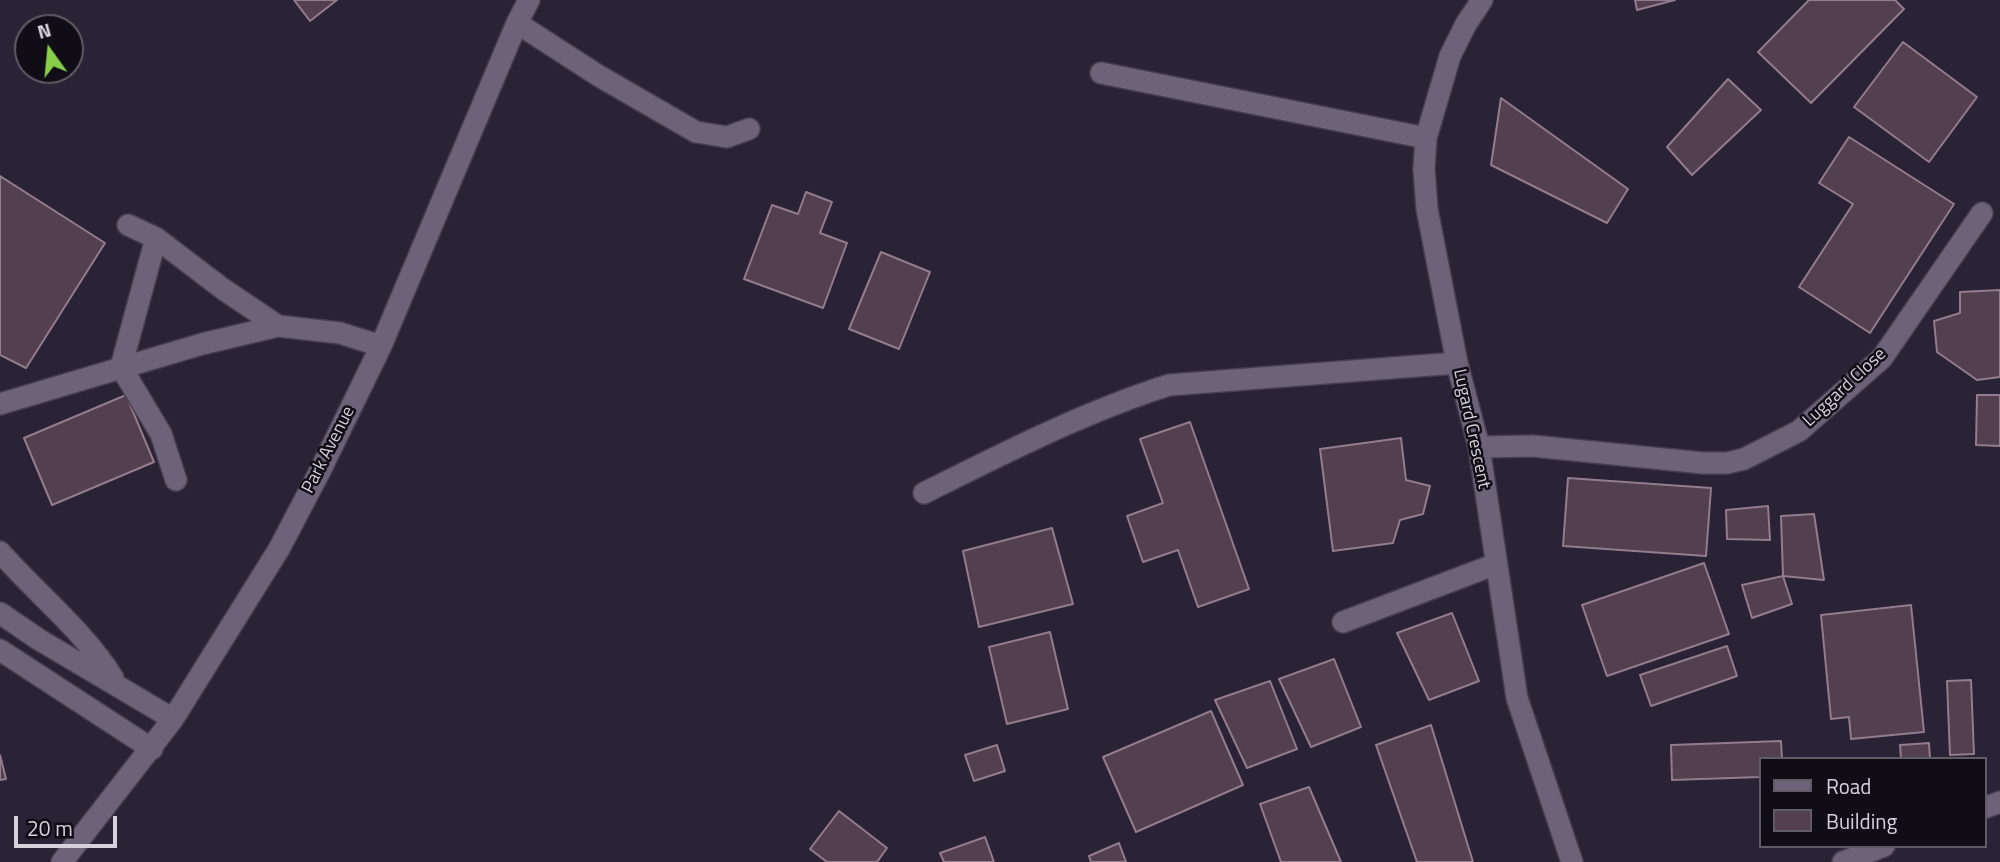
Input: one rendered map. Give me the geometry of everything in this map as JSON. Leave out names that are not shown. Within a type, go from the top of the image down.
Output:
[{"type":"street","name":"Park Avenue","points":[[62,862],[173,719],[279,549],[381,346],[529,0]]},
{"type":"street","name":"Lugard Crescent","points":[[1482,0],[1450,56],[1426,138],[1424,169],[1427,209],[1457,363],[1479,447],[1517,698],[1572,862]]},
{"type":"street","points":[[517,23],[599,76],[696,132],[727,137],[749,129]]},
{"type":"street","points":[[1101,73],[1426,138]]},
{"type":"street","name":"Luggard Close","points":[[1479,447],[1533,446],[1703,463],[1727,463],[1744,459],[1799,431],[1882,358],[1982,214]]},
{"type":"street","points":[[128,225],[156,238],[223,289],[278,326]]},
{"type":"street","points":[[156,238],[121,367],[161,434],[176,480]]},
{"type":"street","points":[[0,404],[121,367],[278,326],[340,333],[381,346]]},
{"type":"street","points":[[924,493],[1047,433],[1129,398],[1169,385],[1457,363]]},
{"type":"street","points":[[0,552],[46,603],[76,631],[107,668],[117,686]]},
{"type":"street","points":[[1343,622],[1496,564]]},
{"type":"street","points":[[0,613],[38,639],[173,719]]},
{"type":"street","points":[[0,650],[152,749]]},
{"type":"street","points":[[1843,862],[1879,848]]},
{"type":"building","points":[[294,0],[337,0],[310,21]]},
{"type":"building","points":[[1635,0],[1675,0],[1637,10]]},
{"type":"building","points":[[1809,0],[1895,0],[1904,9],[1811,103],[1758,52]]},
{"type":"building","points":[[1903,42],[1977,97],[1929,162],[1854,107]]},
{"type":"building","points":[[1728,79],[1761,110],[1692,175],[1667,147]]},
{"type":"building","points":[[1501,98],[1628,189],[1607,223],[1491,165]]},
{"type":"building","points":[[1849,137],[1954,204],[1870,333],[1799,287],[1853,204],[1819,183]]},
{"type":"building","points":[[0,176],[105,243],[26,368],[0,355]]},
{"type":"building","points":[[806,192],[832,202],[820,233],[847,243],[823,308],[744,279],[772,205],[798,214]]},
{"type":"building","points":[[881,252],[930,272],[899,349],[849,329]]},
{"type":"building","points":[[2000,290],[2000,377],[1977,380],[1937,352],[1934,321],[1960,313],[1960,292]]},
{"type":"building","points":[[126,395],[154,462],[52,505],[24,438]]},
{"type":"building","points":[[1977,395],[2000,395],[2000,446],[1976,445]]},
{"type":"building","points":[[1190,422],[1249,589],[1198,607],[1178,550],[1143,562],[1127,516],[1163,503],[1140,439]]},
{"type":"building","points":[[1401,438],[1406,480],[1430,486],[1423,514],[1400,520],[1393,543],[1333,551],[1320,449]]},
{"type":"building","points":[[1568,478],[1711,488],[1706,556],[1563,546]]},
{"type":"building","points":[[1768,506],[1770,540],[1727,539],[1726,510]]},
{"type":"building","points":[[1814,514],[1824,580],[1783,576],[1781,516]]},
{"type":"building","points":[[1052,528],[1073,604],[979,627],[963,551]]},
{"type":"building","points":[[1704,563],[1729,634],[1607,676],[1582,605]]},
{"type":"building","points":[[1783,576],[1792,604],[1752,618],[1742,585]]},
{"type":"building","points":[[1911,605],[1924,732],[1851,739],[1849,717],[1831,719],[1821,615]]},
{"type":"building","points":[[1452,613],[1479,681],[1429,700],[1397,633]]},
{"type":"building","points":[[1050,632],[1068,709],[1007,724],[989,647]]},
{"type":"building","points":[[1727,646],[1737,676],[1651,706],[1640,675]]},
{"type":"building","points":[[1334,659],[1361,727],[1311,747],[1279,679]]},
{"type":"building","points":[[1971,680],[1974,754],[1950,755],[1947,681]]},
{"type":"building","points":[[1270,681],[1297,749],[1247,768],[1215,700]]},
{"type":"building","points":[[1211,711],[1243,785],[1136,832],[1103,757]]},
{"type":"building","points":[[1431,725],[1473,862],[1417,862],[1376,745]]},
{"type":"building","points":[[1781,741],[1782,757],[1758,757],[1758,777],[1672,780],[1671,745]]},
{"type":"building","points":[[1929,743],[1930,757],[1901,757],[1900,745]]},
{"type":"building","points":[[997,745],[1005,771],[974,781],[965,755]]},
{"type":"building","points":[[0,755],[6,779],[0,780]]},
{"type":"building","points":[[1309,787],[1341,862],[1281,862],[1260,804]]},
{"type":"building","points":[[839,811],[887,848],[877,862],[827,862],[810,849]]},
{"type":"building","points":[[985,837],[994,862],[944,862],[940,853]]},
{"type":"building","points":[[1119,843],[1126,862],[1091,862],[1089,856]]}]
